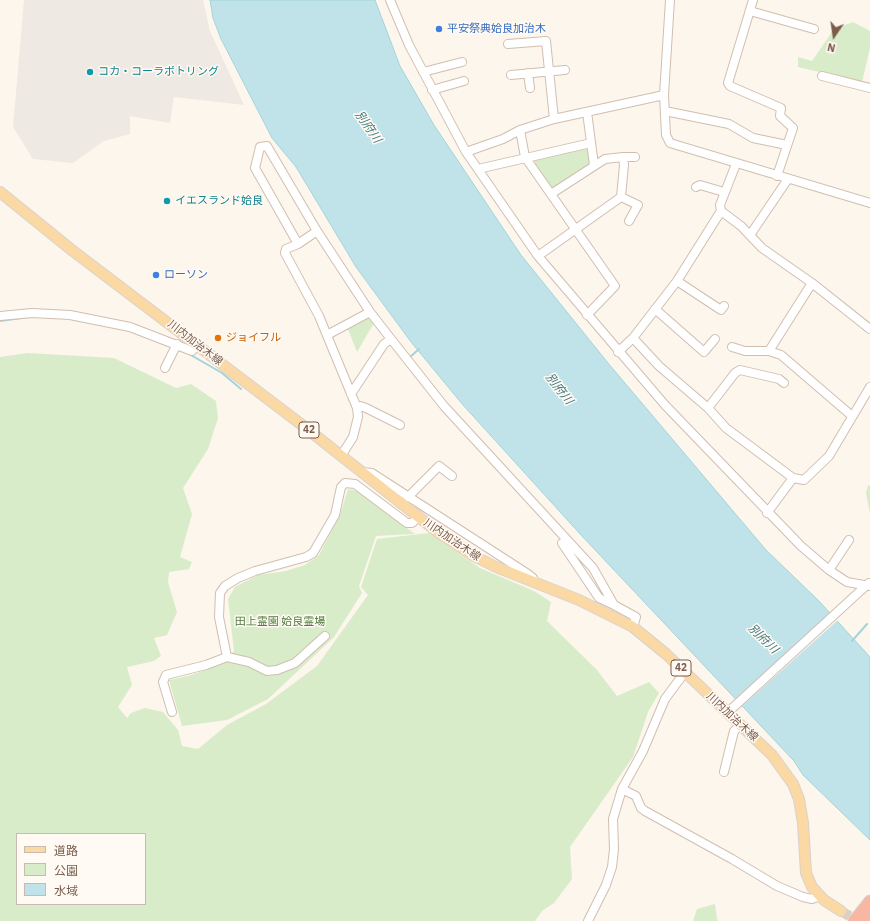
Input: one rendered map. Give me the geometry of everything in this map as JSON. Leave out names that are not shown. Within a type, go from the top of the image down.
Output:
[{"type":"highway","points":[[854,921],[870,901]]},
{"type":"highway","points":[[867,921],[870,917]]},
{"type":"main road","name":"川内加治木線","points":[[0,192],[72,251],[198,346],[360,472],[474,556],[533,583],[579,600],[633,627],[730,710],[740,726],[772,755],[793,784],[800,799],[806,873],[812,887],[820,896],[841,911]]},
{"type":"street","points":[[390,0],[423,72],[466,152],[538,256],[618,352],[665,405],[801,546],[829,570],[847,582],[869,584]]},
{"type":"street","points":[[670,0],[664,95],[666,135],[670,143],[870,203]]},
{"type":"street","points":[[753,0],[728,83],[730,86],[781,108],[780,116],[793,128],[777,176]]},
{"type":"street","points":[[750,11],[814,29]]},
{"type":"street","points":[[508,44],[546,41],[554,119]]},
{"type":"street","points":[[423,72],[462,62]]},
{"type":"street","points":[[512,75],[565,70]]},
{"type":"street","points":[[528,73],[530,88]]},
{"type":"street","points":[[822,76],[870,88]]},
{"type":"street","points":[[432,90],[464,81]]},
{"type":"street","points":[[466,152],[503,139],[520,130],[554,119],[664,95]]},
{"type":"street","points":[[665,111],[729,124],[753,138],[788,145]]},
{"type":"street","points":[[587,112],[594,166]]},
{"type":"street","points":[[520,130],[525,157],[614,286],[587,315]]},
{"type":"street","points":[[478,169],[591,143]]},
{"type":"street","points":[[298,244],[255,168],[260,147],[266,146],[317,231],[370,312],[444,406],[593,568],[614,605]]},
{"type":"street","points":[[551,194],[610,157],[635,157]]},
{"type":"street","points":[[538,256],[621,197],[624,165],[623,157]]},
{"type":"street","points":[[736,164],[724,192],[720,205],[721,211],[750,235],[762,248],[812,283],[870,329]]},
{"type":"street","points":[[750,235],[788,179]]},
{"type":"street","points":[[696,187],[700,185],[724,192]]},
{"type":"street","points":[[621,197],[638,205],[629,221]]},
{"type":"street","points":[[618,352],[633,338],[677,281],[721,211]]},
{"type":"street","points":[[317,231],[286,250],[285,253],[327,335],[357,408],[358,417],[353,437],[341,456]]},
{"type":"street","points":[[677,281],[721,310],[724,306]]},
{"type":"street","points":[[769,351],[812,283]]},
{"type":"street","points":[[655,309],[704,352],[715,339]]},
{"type":"street","points":[[327,335],[370,312]]},
{"type":"street","points":[[0,316],[51,313],[93,318],[130,327],[175,346],[192,351],[198,346]]},
{"type":"street","points":[[633,338],[659,366],[708,408],[726,428],[793,478],[804,480],[829,456],[870,387]]},
{"type":"street","points":[[351,394],[384,344],[391,339]]},
{"type":"street","points":[[165,368],[175,346]]},
{"type":"street","points":[[732,347],[745,351],[769,351],[787,358],[852,416]]},
{"type":"street","points":[[708,408],[735,373],[740,370],[779,380],[784,383]]},
{"type":"street","points":[[357,408],[360,406],[366,408],[400,425]]},
{"type":"street","points":[[408,497],[439,466],[452,476]]},
{"type":"street","points":[[360,472],[372,473],[528,574],[533,578],[533,583]]},
{"type":"street","points":[[767,512],[793,478]]},
{"type":"street","points":[[227,657],[219,618],[220,593],[225,586],[238,578],[255,571],[306,557],[313,553],[335,516],[341,487],[345,483],[354,484],[407,523],[412,523],[419,516]]},
{"type":"street","points":[[542,518],[554,531],[599,598],[636,618],[633,627]]},
{"type":"street","points":[[829,570],[849,540]]},
{"type":"street","points":[[730,710],[869,584]]},
{"type":"street","points":[[172,712],[163,682],[166,675],[206,665],[227,657],[249,662],[266,671],[277,670],[295,663],[325,636]]},
{"type":"street","points":[[588,921],[606,885],[612,867],[614,849],[613,819],[622,789],[643,751],[665,699],[685,672]]},
{"type":"street","points":[[724,772],[734,730],[740,726]]},
{"type":"street","points":[[622,789],[636,796],[641,808],[645,811],[732,859],[777,886],[803,897],[812,899],[820,896]]},
{"type":"shaded area","points":[[24,0],[203,0],[210,31],[244,105],[174,97],[170,123],[130,116],[130,134],[104,141],[73,163],[33,159],[13,127]]},
{"type":"green space","points":[[853,22],[870,31],[870,48],[862,82],[798,67],[798,57],[812,61],[834,29]]},
{"type":"green space","points":[[587,149],[590,164],[552,189],[535,164],[535,158]]},
{"type":"green space","points":[[370,317],[374,323],[357,352],[348,329]]},
{"type":"green space","points":[[28,353],[114,358],[176,388],[191,384],[216,401],[218,418],[208,449],[183,488],[192,514],[180,557],[192,562],[189,569],[169,572],[168,582],[177,612],[167,635],[154,638],[161,656],[154,661],[127,667],[132,685],[118,707],[127,718],[131,713],[145,708],[163,712],[178,730],[182,746],[198,749],[227,725],[266,704],[317,666],[368,595],[361,587],[377,539],[429,533],[480,568],[534,591],[551,602],[547,621],[597,670],[617,696],[649,682],[659,693],[648,712],[633,757],[570,847],[572,879],[554,903],[542,911],[535,921],[0,921],[0,357]]},
{"type":"green space","points":[[868,485],[870,486],[870,514],[866,493]]},
{"type":"green space","name":"田上霊園 姶良霊場","points":[[348,489],[357,491],[415,534],[376,536],[359,586],[362,593],[334,637],[268,699],[227,720],[182,726],[169,680],[192,675],[221,664],[234,651],[228,599],[235,587],[258,575],[286,571],[305,565],[319,555],[340,515]]},
{"type":"green space","points":[[715,904],[718,921],[693,921],[697,909]]},
{"type":"water","name":"別府川","points":[[210,0],[375,0],[400,66],[434,125],[521,255],[608,363],[766,550],[819,601],[870,657],[870,840],[803,775],[794,761],[581,535],[463,405],[411,342],[356,267],[296,167],[272,138],[221,39],[213,18]]},
{"type":"pier","points":[[832,612],[838,620],[740,708],[733,701]]},
{"type":"waterway","points":[[0,321],[29,317]]},
{"type":"waterway","points":[[409,358],[419,349]]},
{"type":"waterway","points":[[189,354],[222,373],[241,389]]},
{"type":"waterway","points":[[852,641],[867,624]]},
{"type":"tunnel","points":[[841,911],[858,921]]},
{"type":"place","name":"平安祭典姶良加治木","points":[[439,29]]},
{"type":"place","name":"コカ・コーラボトリング","points":[[90,72]]},
{"type":"place","name":"イエスランド姶良","points":[[167,201]]},
{"type":"place","name":"ローソン","points":[[156,275]]},
{"type":"place","name":"ジョイフル","points":[[218,338]]}]
